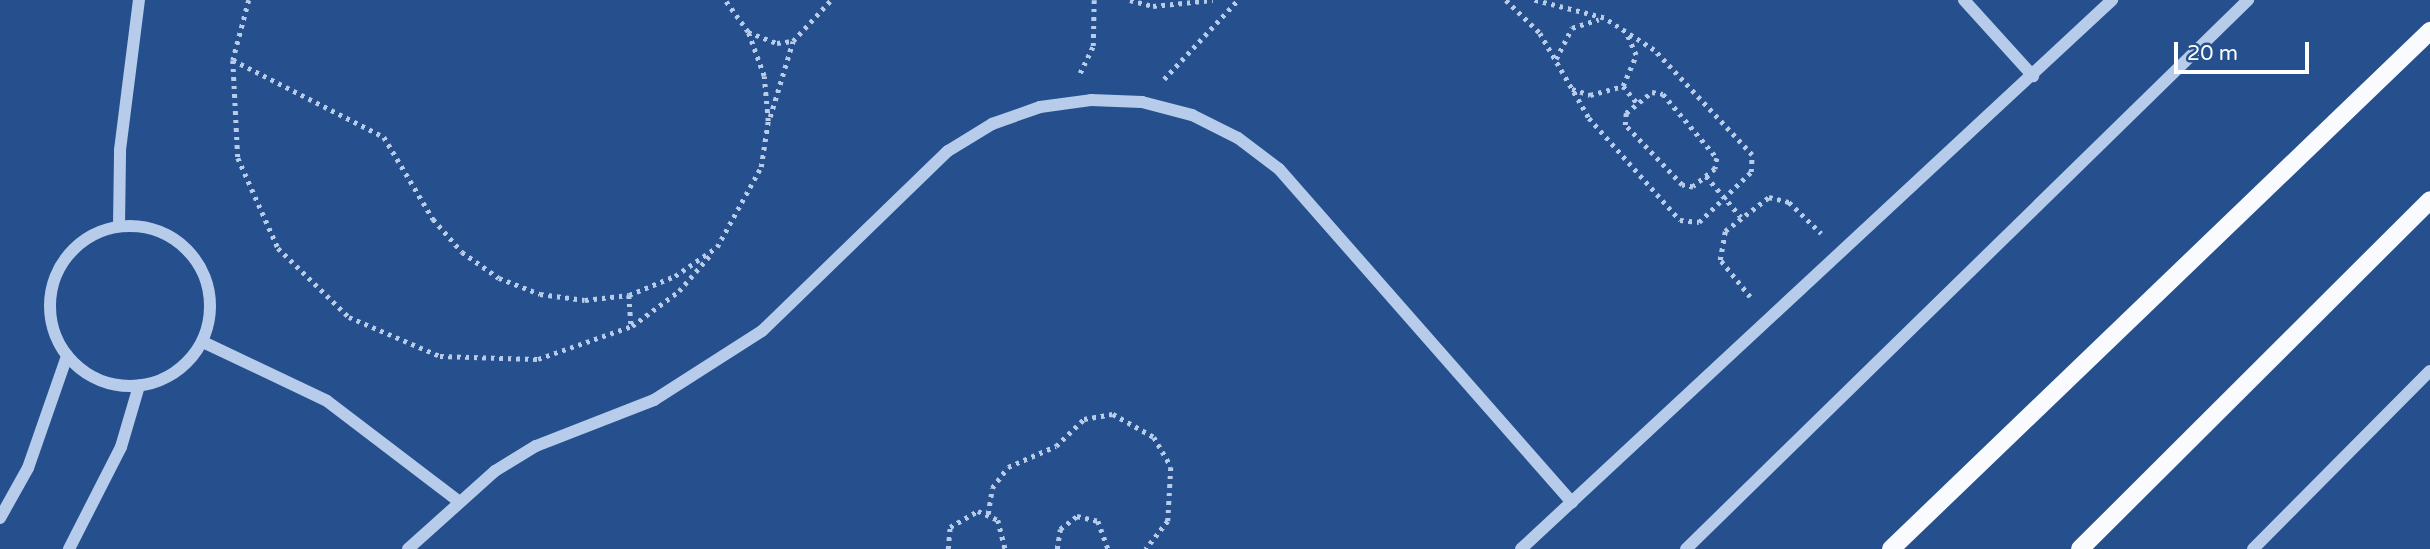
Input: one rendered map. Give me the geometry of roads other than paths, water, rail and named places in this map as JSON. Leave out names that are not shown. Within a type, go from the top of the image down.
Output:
[{"type":"main road","points":[[1891,549],[2430,31]]},
{"type":"main road","points":[[2080,549],[2430,200]]},
{"type":"street","points":[[120,226],[121,137],[139,0]]},
{"type":"street","points":[[1964,0],[2033,76]]},
{"type":"street","points":[[1521,549],[2112,0]]},
{"type":"street","points":[[1686,549],[2248,0]]},
{"type":"street","points":[[408,549],[457,500],[536,446],[654,400],[711,369],[762,331],[948,150],[992,124],[1040,107],[1142,102],[1192,116],[1238,138],[1279,169],[1572,502]]},
{"type":"street","points":[[120,226],[144,226],[188,250],[210,294],[203,342],[176,371],[139,386],[112,384],[67,356],[50,312],[52,287],[76,246],[120,226]]},
{"type":"street","points":[[203,342],[327,401],[457,500]]},
{"type":"street","points":[[0,518],[29,468],[67,356]]},
{"type":"street","points":[[2253,549],[2430,371]]},
{"type":"street","points":[[69,549],[121,447],[139,386]]}]
